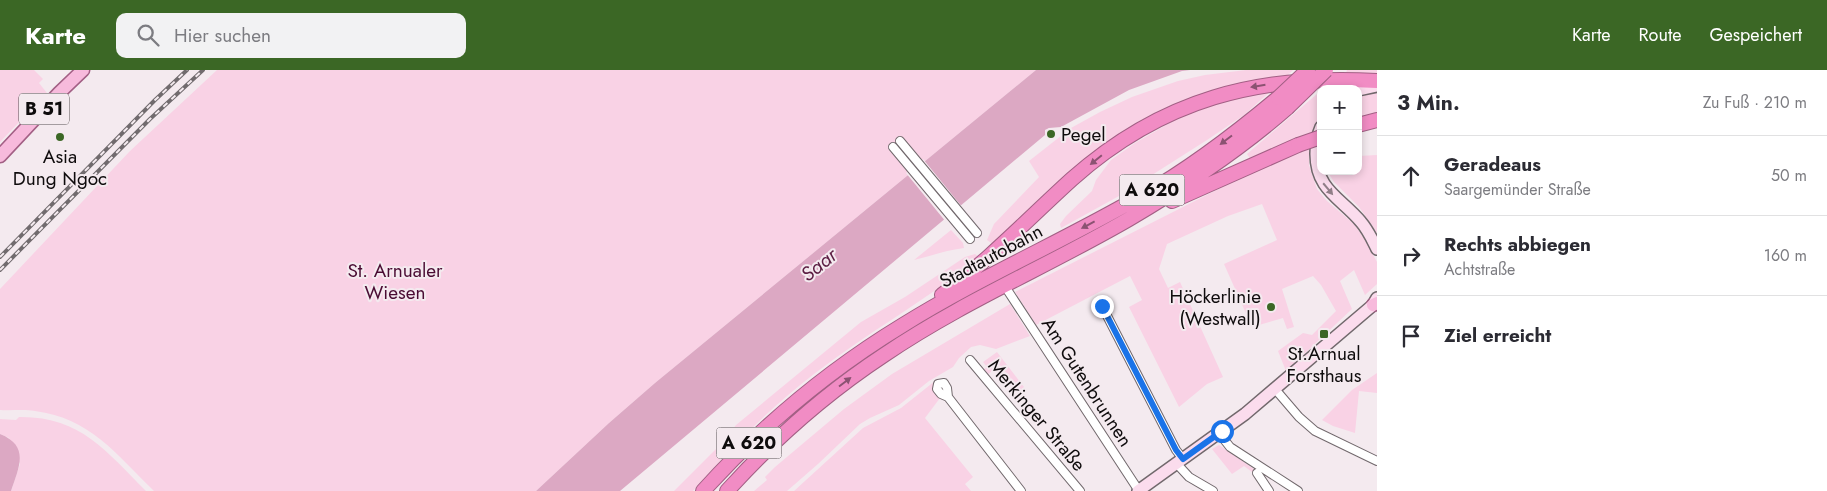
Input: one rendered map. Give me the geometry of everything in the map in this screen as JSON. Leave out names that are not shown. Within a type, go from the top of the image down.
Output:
[{"type":"highway","name":"Stadtautobahn","points":[[1020,269],[1128,220],[1206,172],[1256,134],[1308,70]]},
{"type":"highway","name":"Stadtautobahn","points":[[703,491],[743,449],[780,416],[842,367],[904,324],[986,287],[1020,269],[1215,149],[1326,70]]},
{"type":"highway","points":[[904,324],[977,268],[1074,178],[1107,151],[1148,125],[1189,106],[1231,92],[1272,84],[1311,80],[1377,81]]},
{"type":"highway","points":[[1362,124],[1377,120]]},
{"type":"highway","points":[[1128,220],[1317,138]]},
{"type":"highway","name":"Stadtautobahn","points":[[727,491],[780,436],[846,381],[986,287]]},
{"type":"main road","name":"B 51","points":[[0,156],[72,80],[84,70]]},
{"type":"street","points":[[1362,89],[1377,86]]},
{"type":"street","points":[[1320,130],[1316,148],[1318,175],[1328,190],[1362,223],[1377,249]]},
{"type":"street","points":[[900,141],[977,233]]},
{"type":"street","points":[[893,147],[970,239]]},
{"type":"street","name":"Am Gutenbrunnen","points":[[1008,291],[1138,491]]},
{"type":"street","points":[[1138,491],[1180,462],[1275,390],[1375,305]]},
{"type":"street","points":[[1102,306],[1176,450],[1186,474],[1213,491]]},
{"type":"street","name":"Merkinger Straße","points":[[970,360],[1080,491]]},
{"type":"street","points":[[1275,390],[1299,417],[1315,430],[1377,461]]},
{"type":"street","points":[[948,397],[1021,491]]},
{"type":"street","points":[[1219,433],[1230,446],[1298,491]]},
{"type":"street","points":[[1257,473],[1269,491]]},
{"type":"green space","points":[[0,70],[34,70],[43,79],[39,83],[47,93],[0,142]]},
{"type":"green space","name":"St. Arnualer Wiesen","points":[[217,70],[1036,70],[655,383],[536,491],[154,491],[101,440],[71,421],[35,411],[0,410],[0,289],[130,151]]},
{"type":"green space","points":[[1246,70],[1293,70],[1286,77],[1156,116],[994,245],[987,240],[994,224],[1039,177],[1029,161],[1071,128],[1132,97],[1178,81],[1205,75]]},
{"type":"green space","points":[[1347,70],[1377,70],[1377,74],[1346,73]]},
{"type":"green space","points":[[1272,90],[1244,115],[1207,140],[1119,196],[1061,228],[1060,224],[1092,191],[1096,180],[1111,160],[1135,143],[1180,117],[1229,99]]},
{"type":"green space","points":[[1377,90],[1377,114],[1362,118],[1362,94]]},
{"type":"green space","points":[[1317,94],[1317,121],[1310,137],[1251,160],[1247,154]]},
{"type":"green space","points":[[1309,148],[1309,165],[1317,189],[1327,201],[1354,224],[1364,238],[1377,262],[1377,284],[1365,295],[1354,270],[1340,281],[1352,309],[1286,371],[1278,351],[1303,333],[1312,335],[1336,311],[1321,285],[1313,276],[1282,289],[1294,327],[1287,329],[1283,318],[1252,327],[1224,264],[1277,240],[1262,204],[1228,216],[1167,244],[1159,269],[1168,288],[1180,282],[1223,377],[1207,384],[1179,407],[1129,307],[1142,300],[1130,276],[1036,325],[1015,292],[1258,169]]},
{"type":"green space","points":[[1377,155],[1377,233],[1359,207],[1330,175],[1362,175],[1362,156]]},
{"type":"green space","points":[[951,230],[963,243],[964,248],[914,260]]},
{"type":"green space","points":[[975,254],[980,258],[855,344],[798,387],[750,429],[693,491],[674,491],[721,444],[736,425],[861,322],[905,297],[965,257]]},
{"type":"green space","points":[[1010,304],[1030,336],[996,349],[980,345],[971,347],[959,358],[953,367],[929,381],[899,405],[860,424],[787,491],[754,491],[767,480],[765,477],[775,467],[844,409],[892,374]]},
{"type":"green space","points":[[997,352],[1024,387],[1020,391],[1000,365],[987,375],[983,370],[987,367],[983,362]]},
{"type":"green space","points":[[1377,373],[1377,393],[1359,391],[1355,433],[1333,426],[1322,420],[1352,390]]},
{"type":"green space","points":[[935,381],[934,389],[940,398],[925,418],[973,477],[965,484],[971,491],[794,491],[863,428],[901,408]]},
{"type":"green space","points":[[19,417],[40,418],[75,429],[118,462],[146,491],[11,491],[20,464],[9,438],[0,434],[0,419],[16,420]]},
{"type":"green space","points":[[1219,445],[1254,469],[1252,472],[1244,466],[1232,474],[1212,449]]},
{"type":"water","name":"Saar","points":[[1036,70],[1190,70],[1182,71],[1129,90],[1061,127],[1045,130],[1045,135],[620,491],[536,491],[655,383]]},
{"type":"water","points":[[0,434],[9,439],[19,451],[19,466],[11,491],[0,491]]},
{"type":"pier","points":[[923,159],[963,208],[946,222],[906,173]]},
{"type":"railway","points":[[0,257],[187,70]]},
{"type":"railway","points":[[0,270],[150,119],[203,70]]},
{"type":"place","name":"Pegel","points":[[1051,134]]},
{"type":"place","name":"Asia Dung Ngoc","points":[[60,137]]},
{"type":"place","name":"Höckerlinie (Westwall)","points":[[1271,307]]},
{"type":"place","name":"St.Arnual Forsthaus","points":[[1324,334]]},
{"type":"route","points":[[1102,306],[1176,450],[1183,459],[1222,431]]}]
